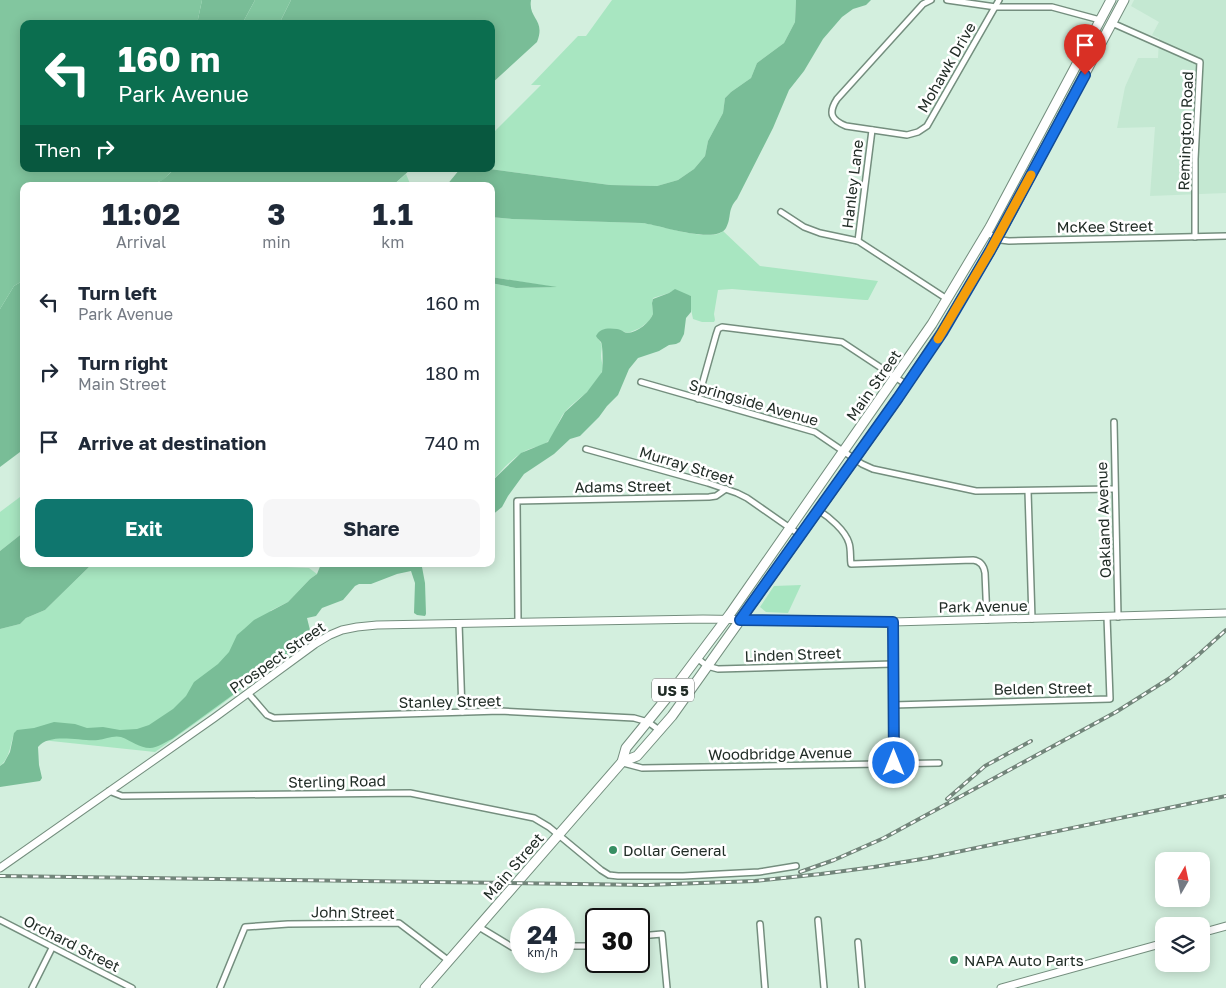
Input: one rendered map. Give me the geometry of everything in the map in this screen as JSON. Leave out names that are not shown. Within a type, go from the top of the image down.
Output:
[{"type":"highway","name":"Main Street","points":[[425,988],[622,762],[626,748],[726,619],[896,378],[948,299],[987,232],[1111,0]]},
{"type":"highway","name":"Main Street","points":[[622,762],[637,756],[674,713],[907,385],[954,314],[998,238],[1124,0]]},
{"type":"highway","points":[[1020,172],[1030,177]]},
{"type":"main road","name":"Park Avenue","points":[[740,620],[893,622],[1226,613]]},
{"type":"main road","name":"Prospect Street","points":[[0,868],[323,639],[342,630],[377,625],[740,620]]},
{"type":"main road","points":[[1210,930],[1226,926]]},
{"type":"main road","points":[[1001,988],[1155,945]]},
{"type":"street","name":"Mohawk Drive","points":[[931,0],[923,4],[836,99],[831,107],[832,116],[839,123],[846,126],[907,135],[918,132],[927,126],[996,7]]},
{"type":"street","name":"Mohawk Drive","points":[[947,0],[996,7],[1052,7],[1100,20]]},
{"type":"street","points":[[996,7],[999,0]]},
{"type":"street","name":"Remington Road","points":[[1112,24],[1200,62],[1195,159],[1196,237]]},
{"type":"street","name":"Hanley Lane","points":[[858,241],[872,130]]},
{"type":"street","points":[[781,212],[804,227],[820,234],[858,241],[948,299]]},
{"type":"street","name":"McKee Street","points":[[987,232],[1009,241],[1226,236]]},
{"type":"street","points":[[698,399],[718,329],[728,328],[842,342],[907,385]]},
{"type":"street","name":"Springside Avenue","points":[[641,382],[815,432],[855,459],[873,468],[969,490],[1114,489]]},
{"type":"street","name":"Oakland Avenue","points":[[1114,422],[1118,616]]},
{"type":"street","name":"Murray Street","points":[[586,449],[726,489],[747,498],[800,535]]},
{"type":"street","name":"Adams Street","points":[[518,622],[517,501],[709,497],[716,496],[726,489]]},
{"type":"street","points":[[1028,491],[1032,619]]},
{"type":"street","points":[[818,510],[832,520],[847,538],[850,547],[851,564],[973,560],[980,562],[985,573],[987,620]]},
{"type":"street","name":"Belden Street","points":[[893,704],[1110,699],[1107,616]]},
{"type":"street","points":[[893,622],[894,763]]},
{"type":"street","points":[[459,623],[462,712]]},
{"type":"street","points":[[697,658],[707,666]]},
{"type":"street","name":"Linden Street","points":[[707,666],[720,669],[893,664]]},
{"type":"street","name":"Stanley Street","points":[[248,693],[267,715],[272,718],[500,711],[634,718],[648,722],[660,730]]},
{"type":"street","name":"Woodbridge Avenue","points":[[622,762],[642,768],[939,762]]},
{"type":"street","name":"Sterling Road","points":[[109,792],[122,796],[410,793],[534,818],[546,824],[600,870],[609,875],[714,875],[759,872],[796,866]]},
{"type":"street","name":"Orchard Street","points":[[0,920],[128,987]]},
{"type":"street","points":[[818,920],[824,988]]},
{"type":"street","name":"John Street","points":[[220,988],[245,927],[288,924],[399,923],[449,960]]},
{"type":"street","points":[[760,924],[765,988]]},
{"type":"street","points":[[479,926],[510,946]]},
{"type":"street","points":[[650,935],[662,934],[666,988]]},
{"type":"street","points":[[858,942],[862,988]]},
{"type":"street","points":[[32,988],[52,948]]},
{"type":"shaded area","points":[[0,0],[202,0],[198,20],[20,20],[20,172],[171,172],[158,182],[20,182],[20,282],[14,286],[0,309]]},
{"type":"shaded area","points":[[202,0],[255,0],[244,20],[198,20]]},
{"type":"shaded area","points":[[255,0],[291,0],[281,20],[244,20]]},
{"type":"shaded area","points":[[291,0],[531,0],[532,11],[538,24],[539,34],[537,42],[495,80],[495,20],[281,20]]},
{"type":"shaded area","points":[[612,0],[796,0],[795,22],[784,43],[757,63],[751,78],[725,98],[723,113],[708,141],[705,156],[694,169],[678,180],[657,186],[610,185],[495,170],[495,131],[541,85],[531,85],[578,36],[586,36]]},
{"type":"shaded area","points":[[796,0],[871,0],[866,5],[853,9],[842,17],[823,39],[804,71],[789,90],[773,128],[732,207],[726,228],[720,233],[711,235],[687,233],[642,223],[495,217],[495,182],[449,182],[458,172],[495,172],[495,170],[610,185],[657,186],[678,180],[694,169],[705,156],[708,141],[723,113],[725,98],[751,78],[757,63],[784,43],[795,22]]},
{"type":"shaded area","points":[[1134,0],[1226,0],[1226,193],[1150,196],[1155,127],[1117,128],[1125,87],[1138,58],[1158,58],[1159,38],[1152,35],[1159,22],[1131,6]]},
{"type":"shaded area","points":[[171,172],[408,172],[396,182],[158,182]]},
{"type":"shaded area","points":[[406,174],[409,182],[397,182]]},
{"type":"shaded area","points":[[495,217],[643,223],[708,235],[723,231],[760,266],[878,281],[868,300],[732,289],[718,290],[714,322],[702,322],[693,319],[690,304],[691,296],[672,291],[653,298],[653,314],[649,321],[640,328],[628,333],[616,329],[604,329],[598,339],[602,345],[603,369],[595,384],[564,413],[549,440],[520,454],[495,478],[495,284],[516,288],[554,287],[495,278]]},
{"type":"shaded area","points":[[495,278],[557,287],[516,288],[495,284]]},
{"type":"shaded area","points":[[20,282],[20,452],[0,467],[0,309],[14,286]]},
{"type":"shaded area","points":[[675,289],[691,296],[691,312],[686,318],[684,334],[680,342],[638,358],[629,369],[618,395],[599,417],[580,436],[570,439],[554,454],[524,474],[502,507],[495,513],[495,478],[521,453],[548,442],[565,412],[587,392],[602,372],[602,348],[601,342],[596,336],[598,333],[607,329],[618,329],[628,333],[640,329],[653,314],[653,299]]},
{"type":"shaded area","points":[[20,497],[20,535],[0,551],[0,512]]},
{"type":"shaded area","points":[[20,535],[20,567],[89,567],[45,610],[26,618],[20,624],[0,629],[0,551]]},
{"type":"shaded area","points":[[89,567],[286,567],[309,568],[317,574],[288,602],[270,611],[315,638],[289,653],[155,752],[13,737],[7,756],[0,766],[0,629],[20,624],[26,618],[45,610]]},
{"type":"shaded area","points":[[320,567],[422,567],[425,583],[426,614],[425,616],[414,613],[415,583],[411,571],[371,584],[359,584],[343,600],[322,608],[316,616],[307,618],[313,635],[311,638],[172,739],[153,748],[142,747],[118,737],[98,740],[50,740],[43,742],[38,747],[42,778],[40,781],[0,787],[0,766],[4,763],[10,752],[14,733],[17,730],[34,728],[54,722],[75,724],[87,728],[103,727],[120,730],[137,729],[149,725],[173,709],[186,696],[194,682],[218,664],[229,652],[237,635],[254,620],[288,602],[317,574]]},
{"type":"shaded area","points":[[801,585],[788,613],[766,612],[760,607],[774,586]]},
{"type":"railway","points":[[800,872],[834,860],[884,838],[1116,712],[1170,678],[1226,630]]},
{"type":"railway","points":[[947,799],[985,766],[1031,741]]},
{"type":"railway","points":[[0,876],[646,885],[755,881],[874,867],[928,858],[1226,796]]},
{"type":"slow traffic","points":[[938,339],[970,287],[1031,175]]},
{"type":"place","name":"Dollar General","points":[[613,850]]},
{"type":"place","name":"NAPA Auto Parts","points":[[954,960]]},
{"type":"route","points":[[894,763],[893,622],[740,620],[942,333],[990,251],[1085,75]]}]
